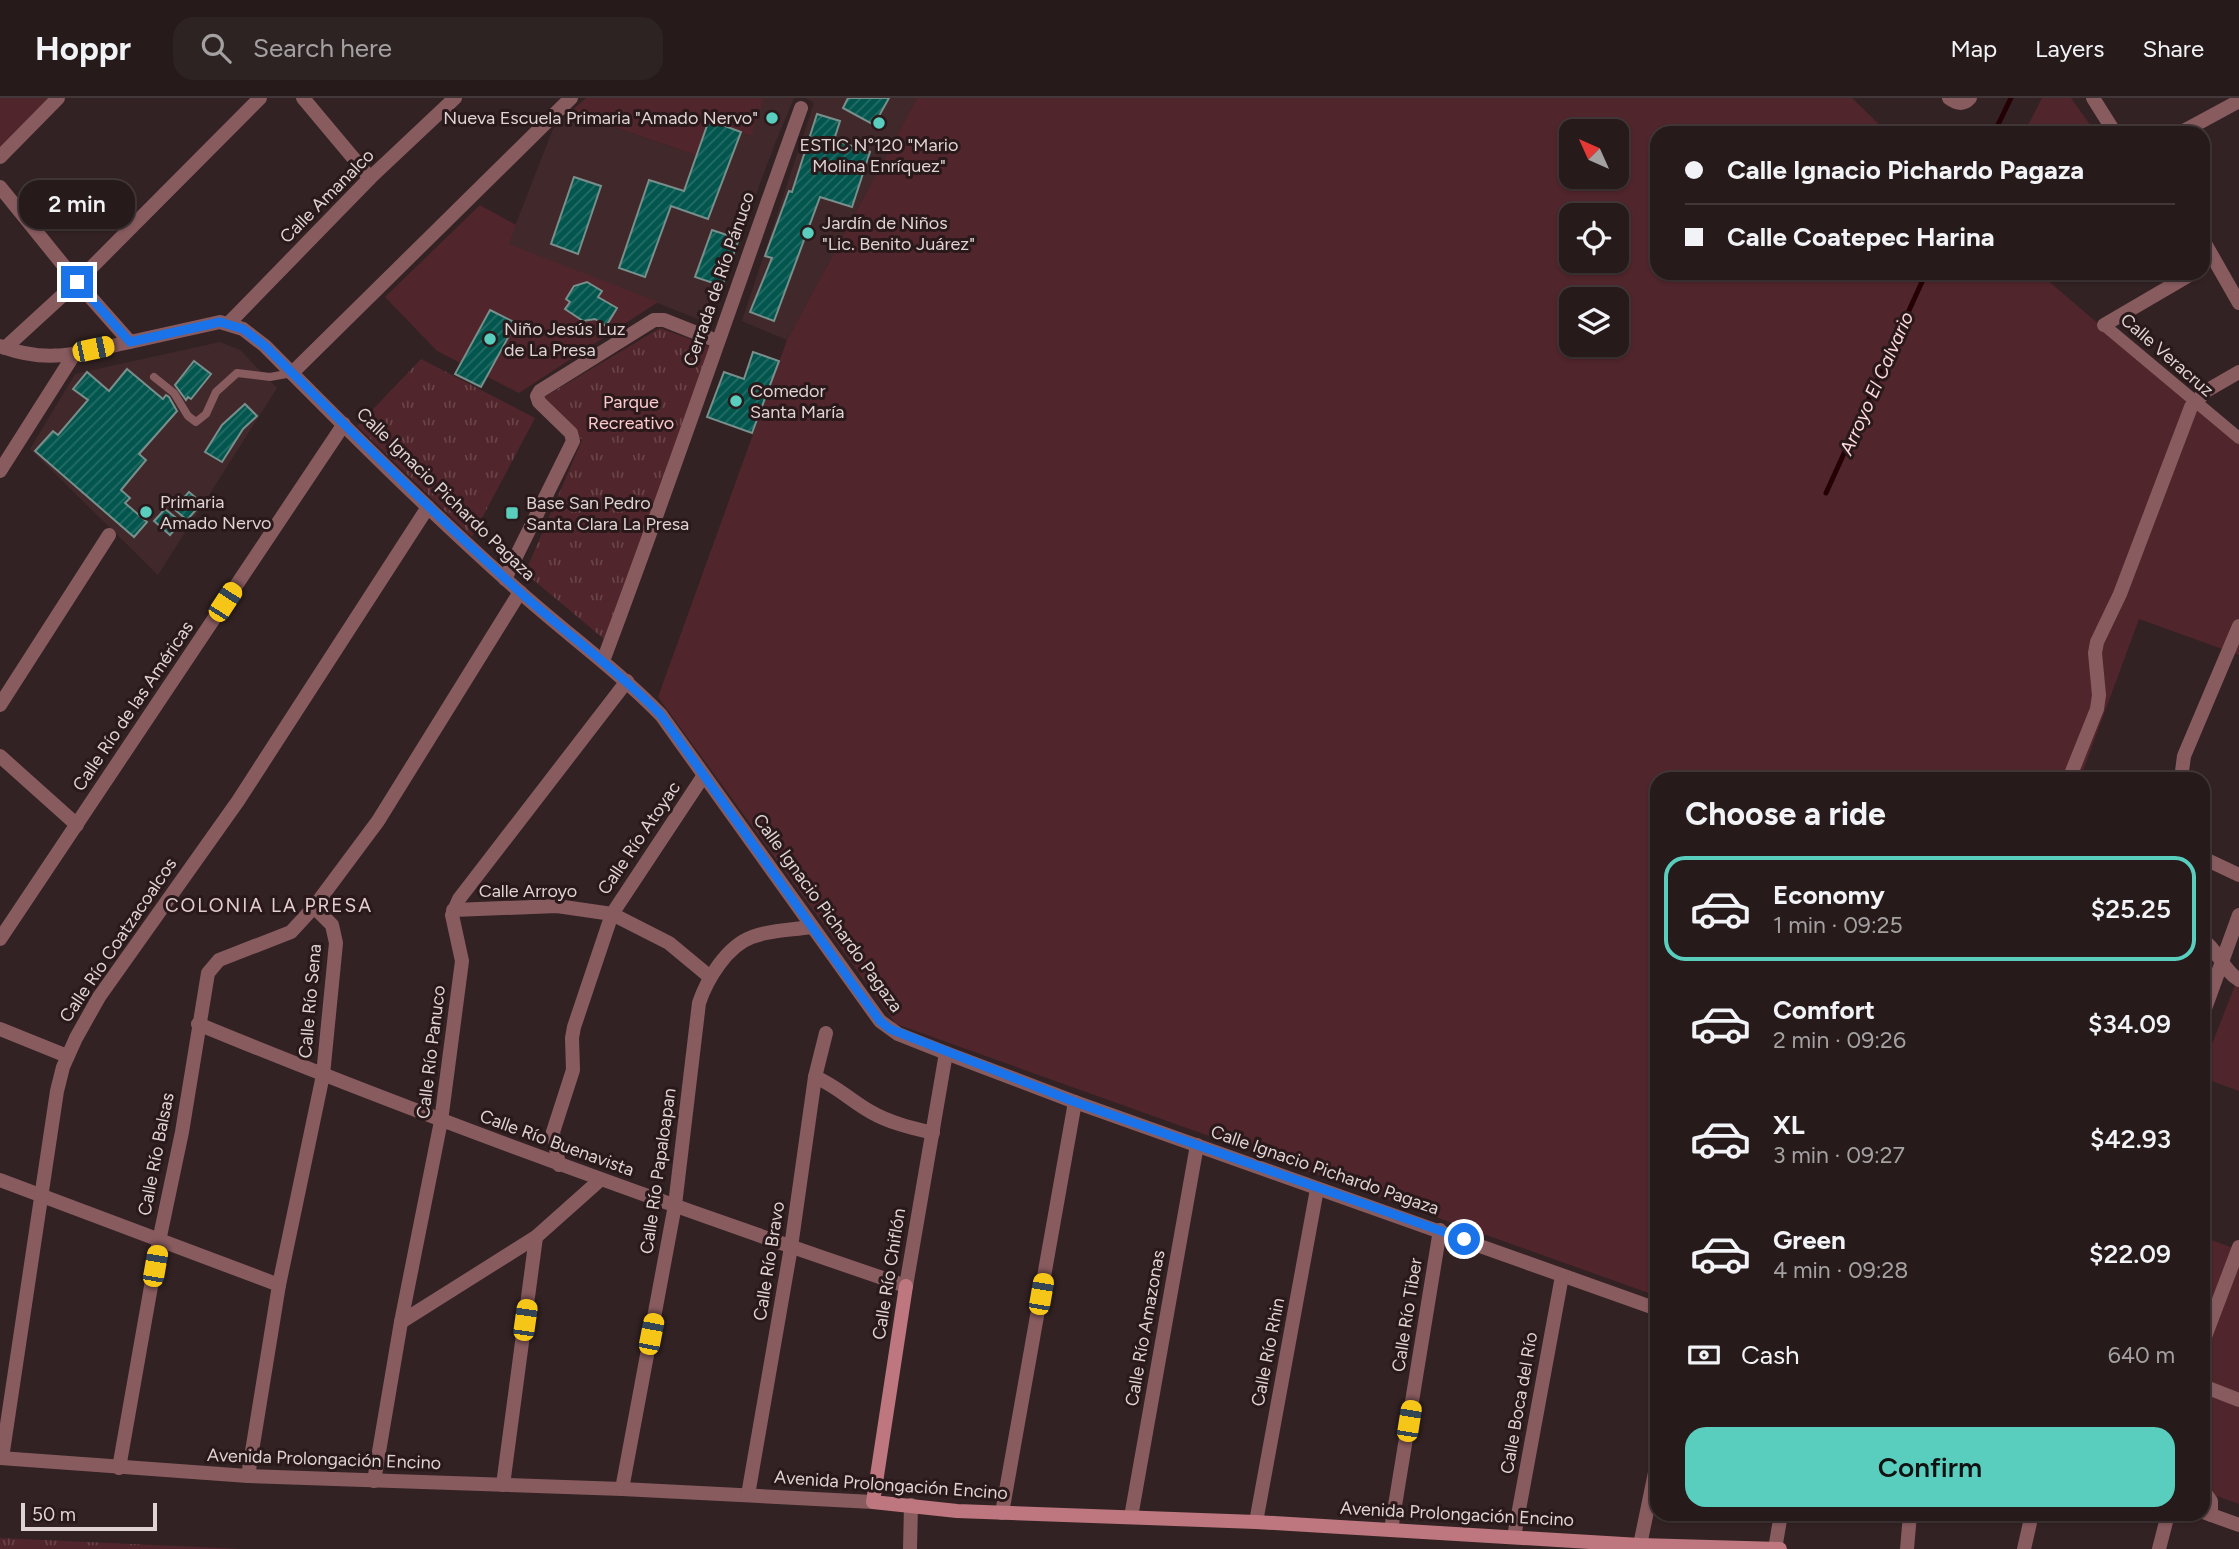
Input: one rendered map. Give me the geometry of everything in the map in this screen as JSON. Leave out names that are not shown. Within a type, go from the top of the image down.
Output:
[{"type":"main road","name":"Calle Río Chiflón","points":[[873,1502],[906,1286]]},
{"type":"main road","name":"Avenida Prolongación Encino","points":[[873,1502],[957,1511],[1256,1522],[1640,1545],[1777,1549]]},
{"type":"street","points":[[0,157],[58,98]]},
{"type":"street","points":[[3,347],[77,282],[260,98]]},
{"type":"street","points":[[303,98],[370,178]]},
{"type":"street","name":"Calle Amanalco","points":[[229,323],[370,178],[455,98]]},
{"type":"street","points":[[292,373],[571,98]]},
{"type":"street","points":[[1949,98],[1959,103],[1967,102],[1970,98]]},
{"type":"street","points":[[2094,98],[2111,126]]},
{"type":"street","points":[[2193,126],[2239,101]]},
{"type":"street","name":"Cerrada de Río Pánuco","points":[[603,661],[667,490],[717,341],[801,108]]},
{"type":"street","points":[[0,187],[130,342]]},
{"type":"street","points":[[2210,265],[2239,303]]},
{"type":"street","points":[[2105,325],[2181,280]]},
{"type":"street","points":[[505,579],[573,442],[571,433],[539,402],[537,396],[540,391],[654,320],[664,320],[717,341]]},
{"type":"street","points":[[3,347],[42,357],[75,354],[209,323],[229,323]]},
{"type":"street","name":"Calle Ignacio Pichardo Pagaza","points":[[229,323],[255,337],[505,579],[627,681],[661,715],[880,1021],[898,1034],[1075,1102],[1650,1307]]},
{"type":"street","name":"Calle Veracruz","points":[[2105,325],[2239,439]]},
{"type":"street","points":[[0,471],[75,354]]},
{"type":"street","points":[[2073,772],[2097,709],[2097,642],[2120,594],[2194,402],[2206,391],[2239,372]]},
{"type":"street","name":"Calle Río de las Américas","points":[[0,939],[344,424]]},
{"type":"street","name":"Calle Río Coatzacoalcos","points":[[1,1458],[43,1197],[57,1091],[76,1038],[99,997],[238,801],[428,507]]},
{"type":"street","points":[[0,705],[109,535]]},
{"type":"street","points":[[314,907],[378,821],[520,592]]},
{"type":"street","points":[[2182,772],[2184,756],[2239,626]]},
{"type":"street","points":[[453,910],[458,899],[627,681]]},
{"type":"street","points":[[0,756],[77,825]]},
{"type":"street","name":"Calle Río Atoyac","points":[[559,1165],[553,1132],[573,1070],[574,1027],[612,914],[704,775]]},
{"type":"street","points":[[2210,861],[2239,875]]},
{"type":"street","name":"Calle Arroyo","points":[[453,910],[557,906],[612,914],[669,943],[710,977]]},
{"type":"street","name":"Calle Río Balsas","points":[[119,1468],[159,1241],[182,1132],[205,981],[212,967],[228,956],[291,932],[314,907]]},
{"type":"street","name":"Calle Río Sena","points":[[248,1476],[279,1285],[323,1075],[336,943],[332,925],[314,907]]},
{"type":"street","name":"Calle Río Panuco","points":[[374,1480],[401,1322],[442,1121],[462,961],[453,910]]},
{"type":"street","points":[[2210,995],[2239,915]]},
{"type":"street","name":"Calle Río Papaloapan","points":[[622,1489],[675,1205],[699,1003],[710,977],[734,949],[751,937],[811,927]]},
{"type":"street","points":[[2210,946],[2221,964],[2239,980]]},
{"type":"street","name":"Calle Río Buenavista","points":[[198,1024],[559,1165],[906,1286]]},
{"type":"street","points":[[0,1029],[68,1056]]},
{"type":"street","name":"Calle Río Bravo","points":[[748,1495],[791,1247],[815,1077],[826,1033]]},
{"type":"street","name":"Calle Río Chiflón","points":[[906,1286],[946,1053]]},
{"type":"street","points":[[815,1077],[829,1083],[887,1121],[933,1133]]},
{"type":"street","points":[[1002,1513],[1075,1102]]},
{"type":"street","name":"Calle Río Amazonas","points":[[1130,1517],[1197,1145]]},
{"type":"street","points":[[0,1180],[279,1285]]},
{"type":"street","points":[[401,1322],[536,1237],[600,1180]]},
{"type":"street","name":"Calle Río Rhin","points":[[1256,1522],[1317,1189]]},
{"type":"street","name":"Calle Río Tiber","points":[[1391,1530],[1440,1230]]},
{"type":"street","points":[[503,1485],[536,1237]]},
{"type":"street","points":[[2210,1324],[2239,1247]]},
{"type":"street","name":"Calle Boca del Río","points":[[1514,1537],[1562,1276]]},
{"type":"street","points":[[2210,1389],[2239,1400]]},
{"type":"street","name":"Avenida Prolongación Encino","points":[[1,1458],[248,1476],[622,1489],[873,1502]]},
{"type":"street","points":[[1640,1545],[1650,1497]]},
{"type":"street","points":[[910,1549],[911,1505]]},
{"type":"street","points":[[2210,1514],[2239,1525]]},
{"type":"street","points":[[1777,1549],[1780,1521]]},
{"type":"street","points":[[1907,1549],[1909,1521]]},
{"type":"street","points":[[2024,1549],[2030,1521]]},
{"type":"street","points":[[2159,1549],[2166,1521]]},
{"type":"lane","points":[[154,377],[174,393],[188,416],[196,422],[206,414],[216,392],[237,373],[270,377],[292,373]]},
{"type":"shaded area","points":[[762,98],[794,98],[708,323],[508,244],[553,129],[570,112],[696,155],[709,120],[750,136]]},
{"type":"shaded area","name":"Jardín de Niños \"Lic. Benito Juárez\"","points":[[806,98],[917,98],[787,340],[742,321],[814,103]]},
{"type":"shaded area","name":"Primaria Amado Nervo","points":[[220,342],[240,350],[277,388],[158,575],[30,449],[75,374]]},
{"type":"green space","points":[[0,98],[58,98],[0,158]]},
{"type":"green space","points":[[586,98],[763,100],[751,136],[709,121],[696,155],[570,112]]},
{"type":"green space","points":[[917,98],[1852,98],[1881,126],[1650,126],[1650,280],[2047,280],[2239,444],[2239,655],[2139,619],[2083,772],[1650,772],[1650,1293],[896,1024],[658,697],[787,340]]},
{"type":"green space","points":[[2042,98],[2071,98],[2091,126],[2028,126]]},
{"type":"green space","points":[[480,205],[516,225],[509,244],[658,302],[519,393],[437,351],[385,297]]},
{"type":"green space","name":"Parque Recreativo","points":[[660,328],[714,348],[604,639],[525,573],[582,440],[541,399]]},
{"type":"green space","points":[[421,359],[535,418],[472,537],[357,426]]},
{"type":"green space","points":[[2239,975],[2239,1091],[2210,1081],[2210,1049]]},
{"type":"green space","points":[[2210,1240],[2239,1250],[2239,1504],[2210,1494]]},
{"type":"green space","points":[[0,1538],[242,1549],[0,1549]]},
{"type":"building","points":[[848,98],[889,98],[874,125],[843,108]]},
{"type":"building","points":[[817,114],[840,121],[834,140],[870,152],[852,207],[820,197],[774,321],[750,312],[772,258],[765,256],[789,191],[792,192]]},
{"type":"building","points":[[709,120],[741,132],[708,219],[671,206],[645,277],[619,268],[649,180],[684,191]]},
{"type":"building","points":[[574,177],[601,186],[578,254],[551,244]]},
{"type":"building","points":[[712,230],[739,239],[722,286],[695,277]]},
{"type":"building","points":[[587,282],[602,291],[598,297],[617,308],[606,326],[595,319],[583,321],[565,309],[570,302],[566,299],[574,286]]},
{"type":"building","name":"Niño Jesús Luz de La Presa","points":[[490,310],[516,323],[481,387],[455,374]]},
{"type":"building","points":[[753,352],[779,361],[752,433],[707,417],[724,372],[744,379]]},
{"type":"building","points":[[194,361],[211,374],[191,399],[188,397],[186,400],[175,385]]},
{"type":"building","points":[[127,369],[163,399],[166,395],[169,397],[177,411],[139,454],[146,460],[121,490],[130,498],[125,503],[147,522],[134,537],[35,451],[53,431],[58,435],[88,400],[73,389],[87,372],[109,391]]},
{"type":"building","points":[[245,404],[257,416],[243,429],[222,462],[205,452],[222,425]]},
{"type":"building","points":[[189,492],[202,503],[187,520],[174,509]]},
{"type":"building","points":[[165,509],[181,522],[170,535],[154,521]]},
{"type":"waterway","name":"Arroyo El Calvario","points":[[1997,126],[2011,98]]},
{"type":"waterway","name":"Arroyo El Calvario","points":[[1826,493],[1923,280]]},
{"type":"place","name":"Nueva Escuela Primaria \"Amado Nervo\"","points":[[772,118]]},
{"type":"place","name":"ESTIC N°120 \"Mario Molina Enríquez\"","points":[[879,123]]},
{"type":"place","name":"Jardín de Niños \"Lic. Benito Juárez\"","points":[[808,233]]},
{"type":"place","name":"Niño Jesús Luz de La Presa","points":[[490,339]]},
{"type":"place","name":"Comedor Santa María","points":[[736,401]]},
{"type":"place","name":"Primaria Amado Nervo","points":[[146,512]]},
{"type":"place","name":"Base San Pedro Santa Clara La Presa","points":[[512,513]]},
{"type":"district","name":"COLONIA LA PRESA","points":[[269,905]]},
{"type":"route","points":[[77,282],[130,342],[220,322],[243,329],[265,346],[428,507],[527,598],[627,681],[661,715],[854,986],[880,1021],[890,1029],[1075,1102],[1464,1239]]}]
